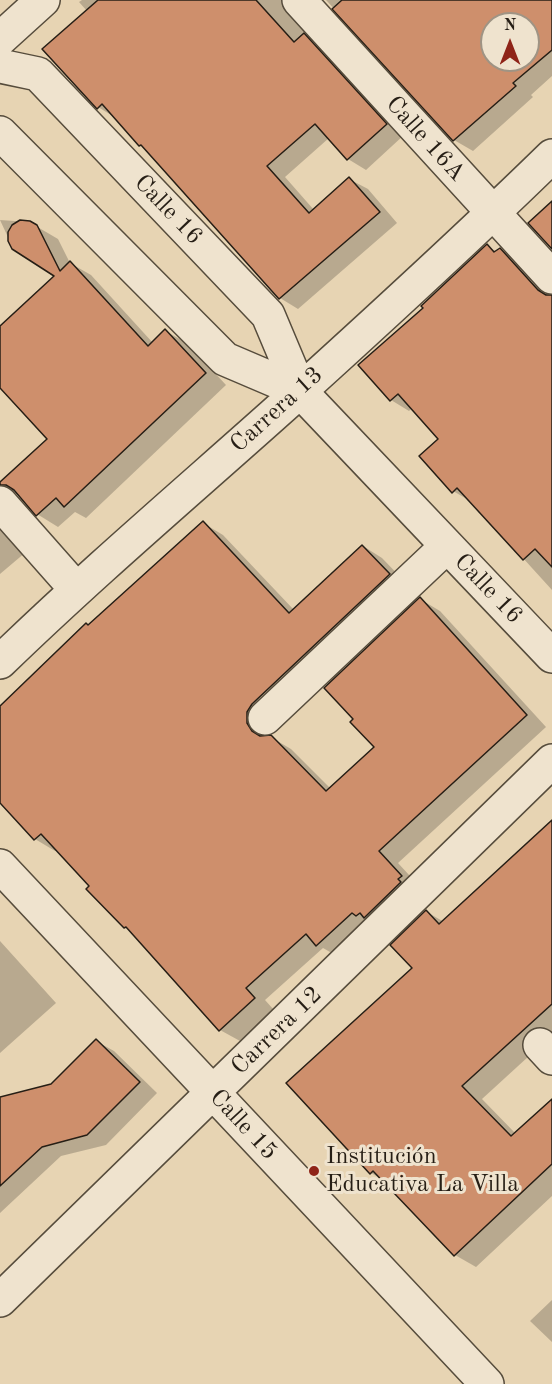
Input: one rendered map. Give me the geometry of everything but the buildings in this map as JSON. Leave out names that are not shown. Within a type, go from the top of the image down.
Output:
[{"type":"street","points":[[0,39],[43,0]]},
{"type":"street","name":"Calle 16A","points":[[298,0],[552,277]]},
{"type":"street","name":"Calle 16","points":[[0,66],[38,74],[268,315],[300,391],[552,656]]},
{"type":"street","name":"Calle 16","points":[[0,133],[225,359],[300,391]]},
{"type":"street","name":"Carrera 13","points":[[0,662],[76,588],[300,391],[552,156]]},
{"type":"street","points":[[0,503],[76,588]]},
{"type":"street","points":[[265,718],[447,546]]},
{"type":"street","name":"Carrera 12","points":[[0,1300],[552,761]]},
{"type":"street","name":"Calle 15","points":[[0,866],[486,1384]]},
{"type":"place","name":"Institución Educativa La Villa","points":[[314,1171]]}]
